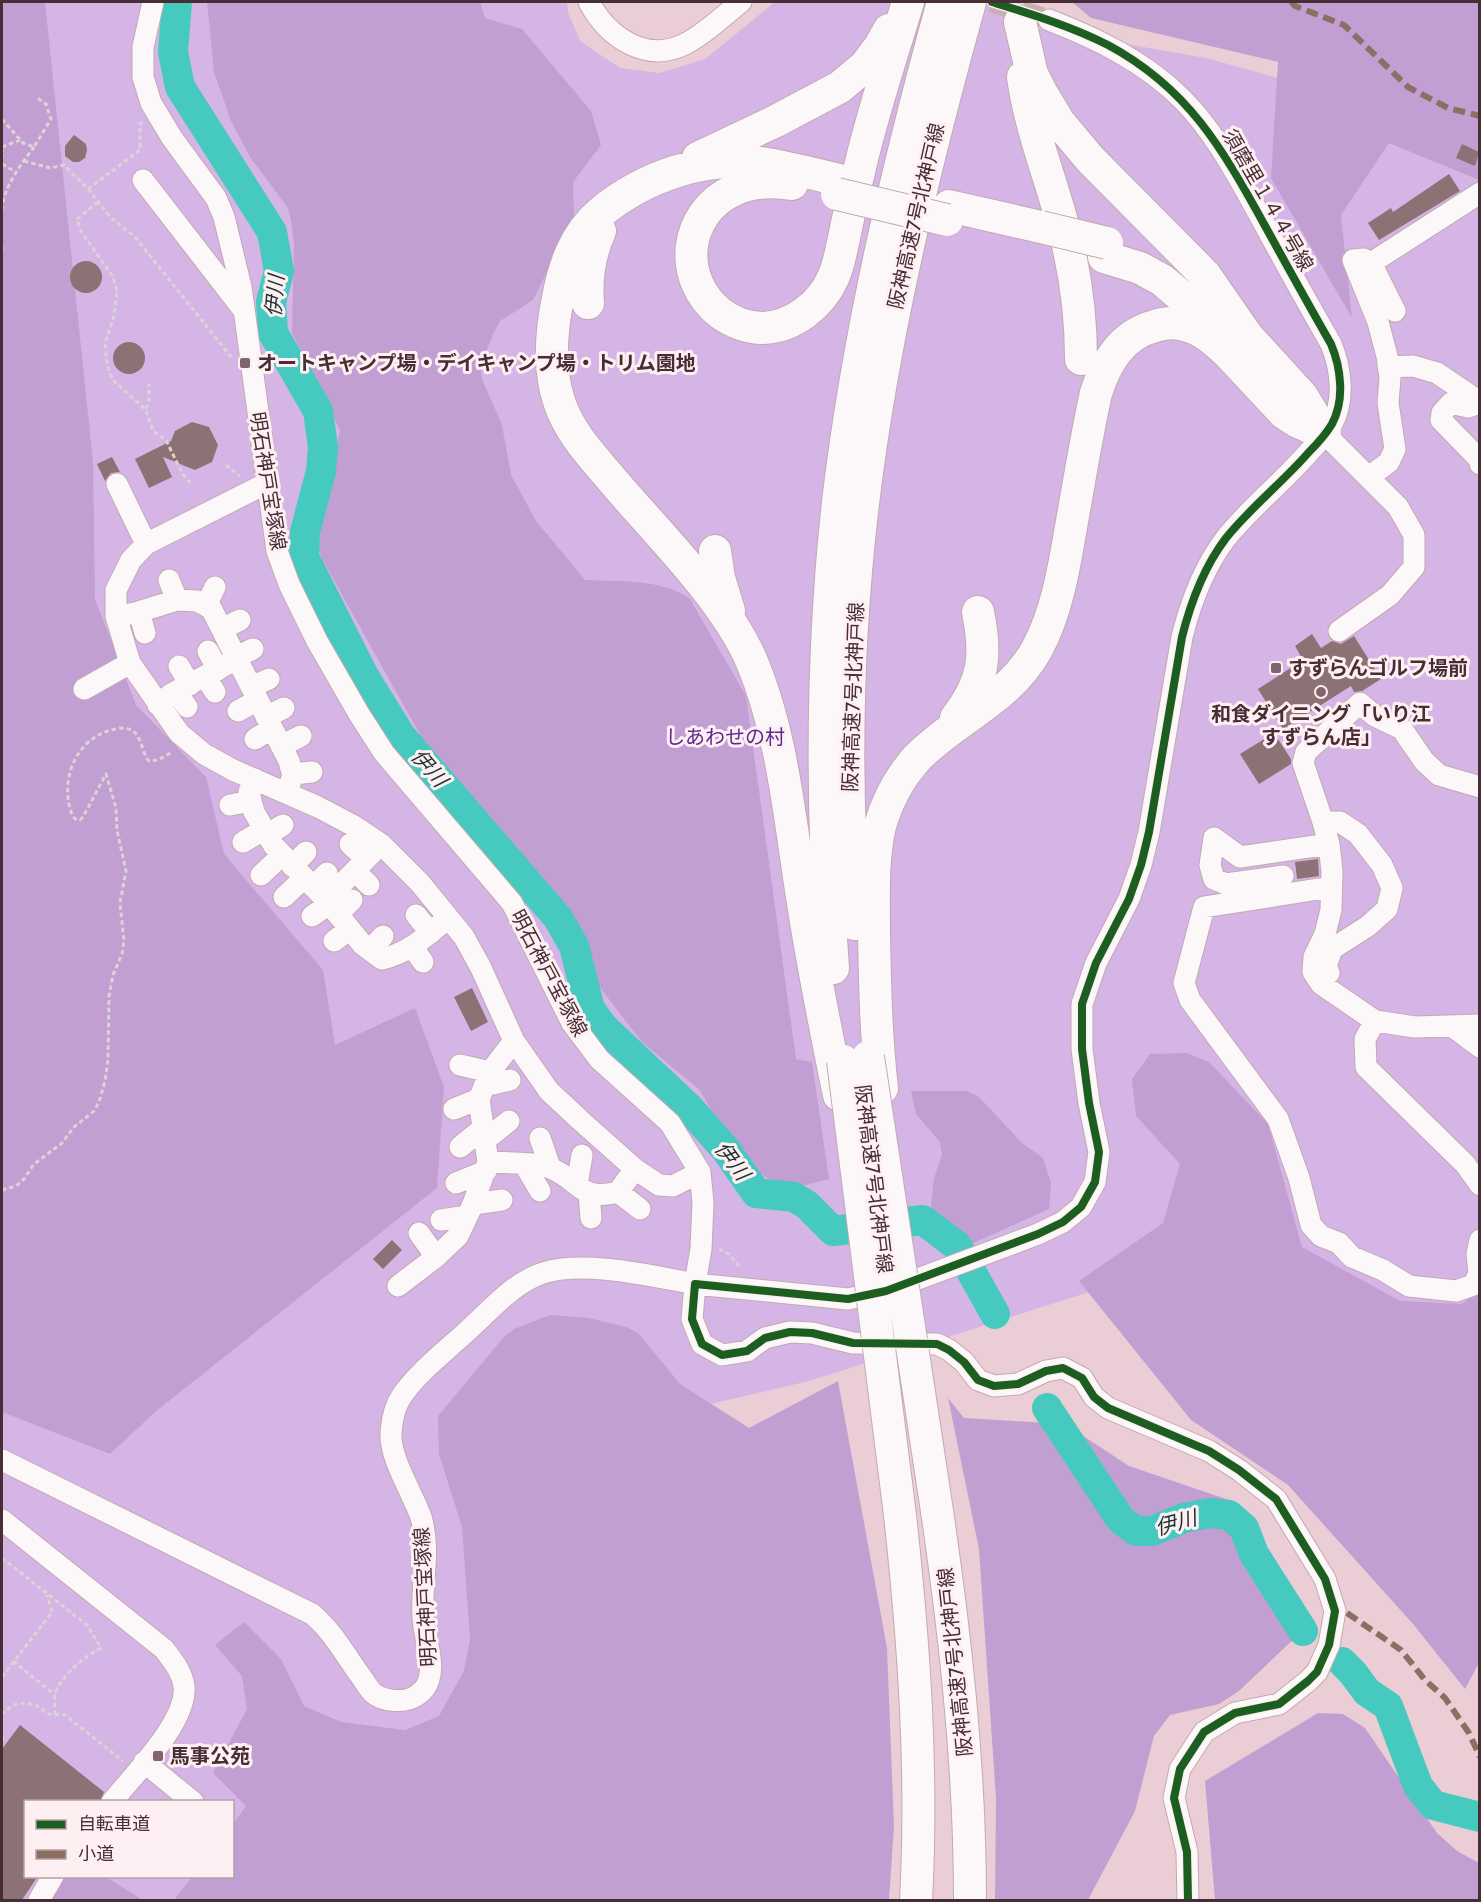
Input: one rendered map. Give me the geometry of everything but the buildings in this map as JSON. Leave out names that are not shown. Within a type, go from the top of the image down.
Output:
[{"type":"highway","points":[[737,632],[697,579],[582,444],[566,418],[555,388],[552,356],[555,314],[561,281],[578,238],[595,218],[618,200],[776,121],[840,87],[857,75],[887,34],[900,2]]},
{"type":"highway","points":[[838,187],[774,181],[745,185],[721,197],[702,217],[692,243],[693,273],[697,284],[712,306],[736,322],[749,326],[773,326],[798,317],[819,300],[827,288],[838,264],[870,126],[908,2]]},
{"type":"highway","name":"阪神高速7号北神戸線","points":[[943,2],[880,258],[845,449],[833,553],[825,672],[825,830],[831,943],[898,1254],[937,1511],[961,1696],[968,1803],[970,1900]]},
{"type":"highway","name":"阪神高速7号北神戸線","points":[[915,1900],[918,1800],[917,1701],[900,1515],[858,1188],[855,1059],[860,987],[852,889],[849,797],[850,692],[858,559],[870,453],[889,338],[921,190],[970,2]]},
{"type":"highway","points":[[1030,15],[1032,74],[1059,122],[1097,166],[1195,263],[1214,286],[1238,346],[1284,413],[1324,434]]},
{"type":"highway","points":[[1030,15],[1021,68],[1035,136],[1068,242],[1079,320],[1081,360]]},
{"type":"highway","points":[[588,303],[590,255],[600,231],[623,203],[650,182],[696,166],[741,162],[773,165],[838,187],[1105,250],[1162,280],[1238,346]]},
{"type":"highway","points":[[855,1059],[875,997],[874,860],[880,825],[892,795],[917,759],[940,738],[1006,689],[1029,662],[1044,636],[1065,564],[1096,393],[1102,376],[1116,351],[1135,334],[1146,328],[1172,322],[1194,328],[1238,346]]},
{"type":"highway","points":[[715,551],[719,579],[737,632],[757,677],[777,741],[802,895],[855,1059]]},
{"type":"highway","points":[[940,738],[968,702],[980,677],[984,651],[978,612]]},
{"type":"street","name":"明石神戸宝塚線","points":[[2,1460],[312,1614],[326,1626],[374,1694],[392,1701],[410,1699],[424,1690],[430,1678],[430,1661],[422,1617],[427,1552],[425,1534],[420,1515],[400,1470],[391,1436],[394,1413],[402,1395],[422,1371],[517,1286],[542,1273],[574,1268],[643,1274],[695,1284],[702,1238],[703,1203],[700,1172],[670,1123],[599,1059],[572,1023],[512,903],[384,753],[317,641],[289,584],[257,482],[244,311],[241,287],[224,217],[216,198],[172,138],[151,103],[143,77],[143,47],[153,2]]},
{"type":"street","points":[[590,2],[596,15],[615,35],[625,42],[653,51],[684,44],[741,2]]},
{"type":"street","name":"須磨里１４４号線","points":[[695,1284],[848,1299],[886,1291],[988,1254],[1063,1222],[1081,1206],[1095,1182],[1099,1152],[1089,1103],[1082,1049],[1082,1004],[1096,963],[1129,899],[1141,865],[1149,832],[1188,613],[1204,573],[1215,554],[1228,536],[1304,458],[1324,434],[1332,424],[1338,405],[1340,382],[1335,355],[1241,182],[1217,143],[1181,98],[1149,71],[1107,45],[1030,15]]},
{"type":"street","points":[[143,180],[244,311]]},
{"type":"street","points":[[1371,262],[1479,193]]},
{"type":"street","points":[[1369,477],[1389,462],[1395,449],[1388,403],[1390,378],[1378,322],[1353,260],[1364,259],[1371,262],[1395,312]]},
{"type":"street","points":[[1389,367],[1413,366],[1437,373],[1479,402]]},
{"type":"street","points":[[1479,402],[1468,407],[1451,403],[1442,413],[1441,420],[1479,459],[1479,464]]},
{"type":"street","points":[[1324,434],[1398,507],[1414,535],[1414,567],[1389,595],[1339,631]]},
{"type":"street","points":[[257,482],[146,544],[131,560],[116,590],[117,616],[130,663],[178,734],[204,754],[255,779],[297,780]]},
{"type":"street","points":[[117,484],[146,544]]},
{"type":"street","points":[[169,580],[196,602],[211,609],[231,625],[297,780],[345,821],[368,865]]},
{"type":"street","points":[[117,616],[196,602]]},
{"type":"street","points":[[139,612],[145,633]]},
{"type":"street","points":[[158,705],[242,655]]},
{"type":"street","points":[[84,689],[130,663]]},
{"type":"street","points":[[179,666],[200,682]]},
{"type":"street","points":[[1479,787],[1439,774],[1424,761],[1402,729],[1375,716],[1360,703],[1306,752],[1303,763],[1329,844],[1331,910],[1325,934],[1314,957],[1313,972],[1321,984],[1375,1021],[1415,1027],[1479,1025]]},
{"type":"street","points":[[238,711],[267,713],[301,736]]},
{"type":"street","points":[[255,779],[249,792],[254,812],[271,830],[320,894],[380,955],[418,954],[430,933],[448,918]]},
{"type":"street","points":[[230,805],[251,801]]},
{"type":"street","points":[[1323,822],[1340,822],[1358,834],[1382,865],[1392,888],[1388,909],[1368,926],[1332,949],[1326,966],[1332,979],[1415,1027]]},
{"type":"street","points":[[243,842],[271,830]]},
{"type":"street","points":[[1283,876],[1226,885],[1214,879],[1210,865],[1214,837],[1240,857],[1329,844]]},
{"type":"street","points":[[350,844],[368,865],[420,883],[464,938],[481,968],[514,1041],[549,1091],[635,1169],[659,1185],[673,1186],[700,1172]]},
{"type":"street","points":[[284,897],[320,894],[368,865]]},
{"type":"street","points":[[261,875],[320,894]]},
{"type":"street","points":[[1331,887],[1204,907],[1184,983],[1190,1000],[1278,1119],[1299,1178],[1311,1225],[1321,1236],[1339,1243],[1352,1257],[1383,1270],[1408,1286],[1456,1292],[1473,1285],[1479,1274],[1476,1254],[1479,1240]]},
{"type":"street","points":[[416,915],[430,933]]},
{"type":"street","points":[[1375,1021],[1365,1039],[1366,1067],[1465,1164],[1479,1185]]},
{"type":"street","points":[[1452,1026],[1479,1047]]},
{"type":"street","points":[[454,1109],[484,1086],[514,1041]]},
{"type":"street","points":[[398,1286],[436,1257],[458,1236],[487,1167],[483,1135],[484,1086],[460,1065]]},
{"type":"street","points":[[484,1086],[510,1080]]},
{"type":"street","points":[[460,1147],[509,1121]]},
{"type":"street","points":[[540,1138],[550,1167]]},
{"type":"street","points":[[582,1155],[583,1189],[591,1218]]},
{"type":"street","points":[[456,1183],[487,1167],[524,1164],[550,1167],[583,1189],[605,1195],[618,1192],[635,1169]]},
{"type":"street","points":[[524,1164],[540,1191]]},
{"type":"street","points":[[618,1192],[640,1209]]},
{"type":"street","points":[[441,1220],[502,1200]]},
{"type":"street","points":[[419,1233],[436,1257]]},
{"type":"street","points":[[695,1284],[692,1319],[698,1336],[702,1344],[722,1355],[747,1351],[765,1338],[790,1332],[812,1333],[853,1343],[937,1344],[964,1362],[978,1380],[994,1386],[1017,1384],[1046,1371],[1064,1368],[1082,1378],[1094,1397],[1108,1408],[1209,1451],[1239,1470],[1276,1499],[1325,1579],[1335,1611],[1329,1644],[1317,1672],[1308,1681],[1279,1704],[1235,1713],[1204,1732],[1180,1769],[1174,1798],[1187,1852],[1188,1900]]},
{"type":"street","points":[[2,1520],[165,1649],[178,1668],[184,1686],[181,1708],[173,1725],[114,1800]]},
{"type":"street","points":[[140,1766],[190,1800]]},
{"type":"street","points":[[39,1900],[52,1878]]},
{"type":"path","points":[[2,210],[3,197],[16,172],[51,119],[46,104],[36,96]]},
{"type":"path","points":[[2,119],[23,143],[34,147]]},
{"type":"path","points":[[88,189],[140,150],[140,124],[143,120]]},
{"type":"path","points":[[2,159],[2,147],[20,140]]},
{"type":"path","points":[[24,161],[50,168],[64,165],[88,189],[110,217],[135,237],[221,344]]},
{"type":"path","points":[[2,164],[16,172]]},
{"type":"path","points":[[98,202],[77,219],[81,231],[112,277],[117,292],[113,320],[105,343],[107,364],[112,379],[146,410],[153,431],[166,440],[182,473],[191,484]]},
{"type":"path","points":[[2,246],[2,251]]},
{"type":"path","points":[[146,410],[149,401],[149,384]]},
{"type":"path","points":[[226,465],[257,482]]},
{"type":"path","points":[[2,1190],[16,1186],[34,1164],[62,1143],[74,1127],[94,1111],[105,1081],[108,1059],[109,996],[112,975],[122,954],[124,941],[120,903],[126,870],[117,830],[116,808],[106,774],[83,817],[80,820],[75,819],[71,813],[68,795],[68,777],[72,766],[90,741],[115,729],[133,730],[142,753],[149,761],[158,760],[189,741]]},
{"type":"path","points":[[719,1249],[729,1254],[739,1266]]},
{"type":"path","points":[[2,1558],[87,1625],[101,1648],[87,1655],[69,1673],[55,1695],[55,1714]]},
{"type":"path","points":[[2,1677],[52,1612],[47,1593]]},
{"type":"path","points":[[13,1661],[55,1695]]},
{"type":"path","points":[[2,1715],[16,1704],[25,1702],[36,1705],[48,1714],[65,1715],[140,1766]]},
{"type":"path","points":[[2,1736],[2,1743]]},
{"type":"green space","name":"しあわせの村","points":[[2,2],[567,2],[568,12],[580,41],[620,68],[659,73],[705,59],[775,2],[887,2],[981,19],[985,2],[1013,2],[1011,24],[1206,58],[1438,122],[1479,142],[1479,1346],[1184,1262],[809,1381],[684,1410],[482,1687],[294,1839],[209,1900],[2,1900]]},
{"type":"green space","points":[[2,2],[45,2],[93,462],[95,599],[136,705],[206,777],[224,854],[323,970],[335,1045],[415,1008],[444,1087],[437,1188],[155,1412],[110,1454],[2,1412]]},
{"type":"green space","points":[[207,2],[480,2],[485,18],[522,29],[591,111],[601,145],[573,182],[574,217],[533,300],[500,321],[480,366],[482,379],[502,425],[511,475],[536,521],[585,580],[653,584],[679,592],[690,599],[746,696],[796,1059],[812,1062],[829,1179],[793,1188],[781,1186],[749,1167],[725,1136],[700,1090],[642,1042],[598,985],[560,906],[423,740],[321,557],[318,545],[340,430],[292,333],[294,244],[288,208],[250,157],[231,121],[214,72]]},
{"type":"green space","points":[[1072,2],[1479,2],[1479,180],[1389,143],[1341,215],[1352,318],[1271,178],[1278,62],[1091,18]]},
{"type":"green space","points":[[1187,1053],[1209,1062],[1268,1124],[1302,1247],[1400,1301],[1462,1304],[1479,1290],[1480,1661],[1465,1689],[1413,1624],[1288,1485],[1191,1420],[1079,1281],[1163,1223],[1180,1164],[1136,1116],[1132,1079],[1150,1054]]},
{"type":"green space","points":[[911,1091],[967,1091],[979,1097],[1022,1143],[1043,1158],[1051,1183],[1049,1209],[969,1245],[945,1236],[937,1228],[931,1204],[934,1178],[942,1155],[940,1142],[916,1114]]},
{"type":"green space","points":[[550,1315],[589,1318],[626,1327],[639,1334],[680,1384],[749,1428],[838,1381],[887,1648],[894,1826],[889,1900],[174,1900],[191,1878],[234,1878],[234,1823],[246,1806],[213,1773],[247,1709],[242,1676],[215,1645],[244,1622],[281,1659],[304,1706],[341,1722],[405,1730],[439,1716],[464,1671],[470,1639],[462,1527],[439,1454],[438,1416],[503,1338],[514,1329]]},
{"type":"green space","points":[[948,1398],[964,1418],[1065,1424],[1129,1466],[1229,1500],[1277,1563],[1298,1635],[1239,1691],[1219,1704],[1170,1715],[1154,1736],[1135,1811],[1088,1900],[995,1900],[996,1798],[979,1549]]},
{"type":"green space","points":[[1318,1713],[1343,1714],[1365,1728],[1437,1833],[1457,1851],[1479,1863],[1479,1900],[1215,1900],[1205,1781]]},
{"type":"green space","points":[[56,1878],[108,1878],[143,1900],[40,1900]]},
{"type":"waterway","name":"伊川","points":[[177,2],[173,52],[180,87],[272,232],[279,271],[271,302],[273,333],[318,411],[323,447],[321,471],[305,532],[304,557],[364,676],[401,736],[558,918],[574,946],[590,1009],[604,1028],[689,1108],[726,1150],[756,1193],[794,1197],[807,1205],[833,1231],[923,1220],[957,1246],[995,1314]]},
{"type":"waterway","name":"伊川","points":[[1047,1408],[1121,1520],[1136,1531],[1152,1531],[1184,1518],[1210,1513],[1229,1515],[1244,1528],[1254,1554],[1303,1631]]},
{"type":"waterway","name":"伊川","points":[[1342,1662],[1367,1692],[1388,1706],[1418,1786],[1433,1805],[1480,1817]]},
{"type":"tunnel","points":[[992,2],[1049,20]]},
{"type":"marked path","points":[[1291,2],[1295,6],[1344,25],[1408,87],[1448,108],[1480,116]]},
{"type":"marked path","points":[[1347,1613],[1401,1650],[1425,1680],[1445,1698],[1469,1733],[1480,1757]]},
{"type":"cycle path","points":[[992,2],[1065,26],[1108,45],[1160,80],[1200,122],[1249,196],[1331,344],[1339,374],[1339,405],[1332,424],[1321,439],[1246,516],[1218,549],[1199,585],[1190,610],[1182,637],[1149,832],[1141,865],[1129,899],[1096,963],[1082,1004],[1082,1049],[1089,1103],[1099,1152],[1095,1182],[1081,1207],[1063,1222],[1038,1234],[886,1291],[848,1299],[695,1284],[692,1319],[702,1344],[722,1355],[747,1351],[765,1338],[790,1332],[812,1333],[853,1343],[937,1344],[964,1362],[978,1380],[994,1386],[1018,1384],[1046,1371],[1063,1368],[1082,1378],[1094,1397],[1108,1408],[1209,1451],[1239,1470],[1276,1499],[1325,1579],[1335,1611],[1329,1645],[1317,1672],[1308,1681],[1279,1704],[1235,1713],[1204,1732],[1180,1769],[1174,1798],[1187,1852],[1188,1900]]},
{"type":"place","name":"オートキャンプ場・デイキャンプ場・トリム園地","points":[[245,363]]},
{"type":"place","name":"すずらんゴルフ場前","points":[[1276,668]]},
{"type":"place","name":"和食ダイニング「いり江 すずらん店」","points":[[1321,692]]},
{"type":"place","name":"馬事公苑","points":[[158,1756]]}]
